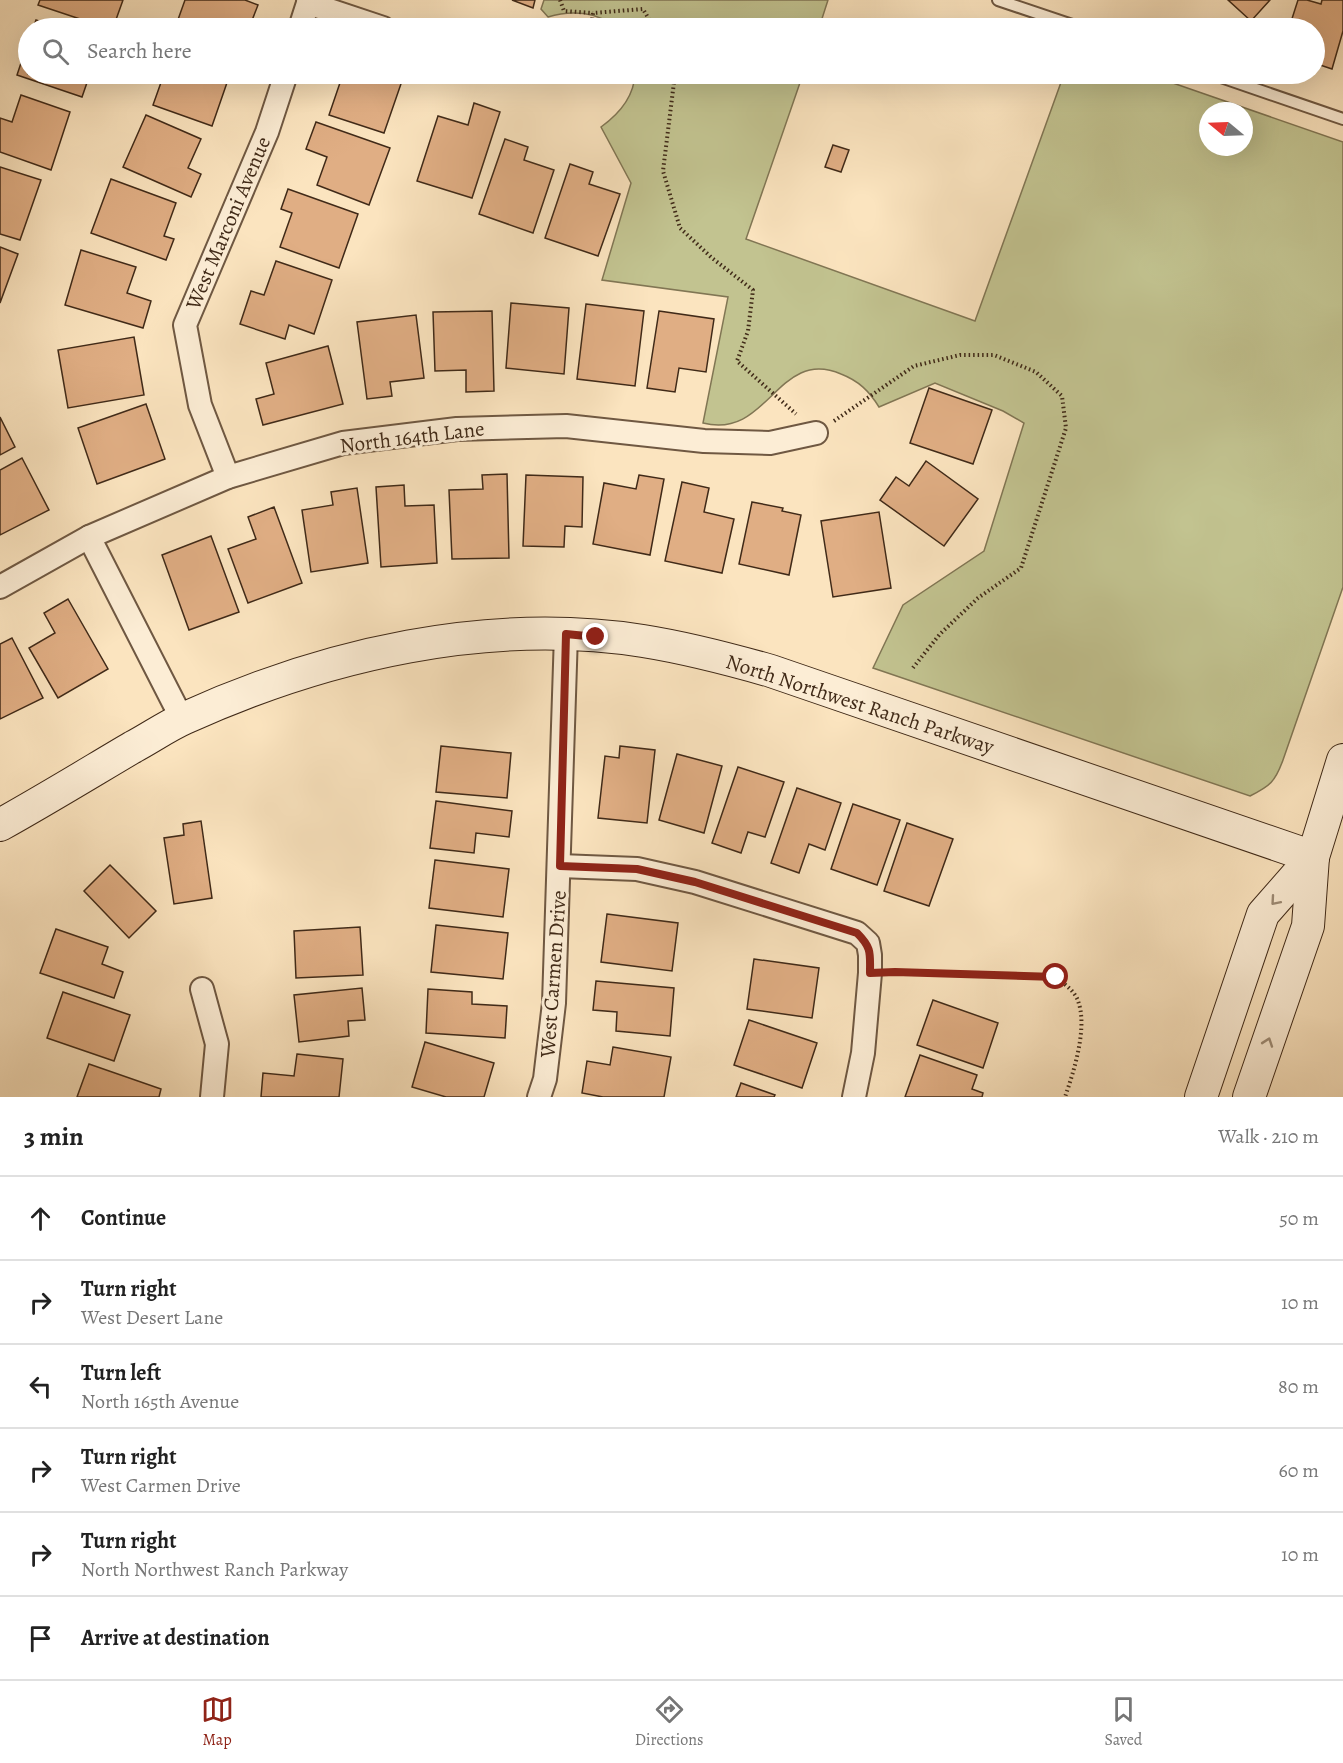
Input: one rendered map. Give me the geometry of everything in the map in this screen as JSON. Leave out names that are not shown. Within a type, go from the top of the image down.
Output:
[{"type":"main road","name":"North Northwest Ranch Parkway","points":[[0,825],[182,719],[292,675],[345,660],[434,642],[475,637],[566,634],[643,641],[722,657],[771,671],[1313,857]]},
{"type":"main road","points":[[1249,1097],[1308,926],[1313,857],[1343,760]]},
{"type":"main road","points":[[1201,1097],[1263,914],[1313,857]]},
{"type":"street","points":[[303,18],[309,2],[354,18]]},
{"type":"street","name":"West Marconi Avenue","points":[[228,477],[200,405],[185,325],[267,132],[283,84]]},
{"type":"street","name":"North 164th Lane","points":[[0,586],[89,537],[228,477],[343,443],[457,429],[566,426],[704,441],[770,443],[816,433]]},
{"type":"street","points":[[89,537],[182,719]]},
{"type":"street","name":"West Carmen Drive","points":[[539,1097],[545,1079],[554,1003],[566,634]]},
{"type":"street","points":[[560,866],[637,869],[695,882],[857,933],[868,943],[870,973],[863,1053],[854,1097]]},
{"type":"street","points":[[202,989],[217,1044],[212,1097]]},
{"type":"lane","points":[[998,0],[1051,18]]},
{"type":"lane","points":[[1241,84],[1343,119]]},
{"type":"path","points":[[560,0],[564,11],[593,13],[643,9],[648,18]]},
{"type":"path","points":[[592,18],[593,13]]},
{"type":"path","points":[[674,84],[663,171],[680,228],[712,258],[753,290],[748,331],[737,361],[816,433],[914,366],[960,355],[994,355],[1036,372],[1062,396],[1066,428],[1021,568],[978,598],[940,634],[912,669]]},
{"type":"path","points":[[870,973],[1056,977],[1078,999],[1081,1014],[1078,1051],[1065,1097]]},
{"type":"green space","points":[[544,0],[828,0],[822,18],[600,18],[574,13],[548,17],[541,9]]},
{"type":"green space","points":[[634,84],[800,84],[746,239],[975,321],[1060,84],[1176,84],[1228,102],[1199,102],[1199,156],[1253,156],[1253,111],[1343,142],[1343,587],[1283,760],[1277,774],[1267,786],[1250,796],[873,668],[903,605],[984,551],[1024,423],[1003,411],[935,383],[879,407],[858,383],[841,374],[819,369],[802,373],[787,382],[759,408],[743,419],[725,425],[703,423],[728,297],[602,280],[631,183],[601,127],[614,116],[629,97]]},
{"type":"building","points":[[40,0],[123,0],[117,18],[77,18],[38,5]]},
{"type":"building","points":[[185,0],[245,0],[258,5],[253,18],[179,18]]},
{"type":"building","points":[[512,0],[535,0],[533,8]]},
{"type":"building","points":[[1228,0],[1270,0],[1254,18],[1248,18]]},
{"type":"building","points":[[1298,0],[1321,4],[1322,0],[1343,0],[1343,31],[1332,69],[1325,67],[1325,18],[1292,18]]},
{"type":"building","points":[[44,84],[87,84],[82,97]]},
{"type":"building","points":[[160,84],[227,84],[212,126],[153,105]]},
{"type":"building","points":[[340,84],[401,84],[384,133],[329,115]]},
{"type":"building","points":[[21,95],[70,112],[51,170],[0,152],[0,118],[12,122]]},
{"type":"building","points":[[474,103],[500,112],[472,198],[417,181],[438,116],[468,125]]},
{"type":"building","points":[[146,115],[201,139],[188,168],[201,174],[191,197],[123,167]]},
{"type":"building","points":[[316,122],[390,148],[369,205],[317,185],[327,157],[306,149]]},
{"type":"building","points":[[505,139],[528,147],[524,160],[554,170],[533,233],[479,214]]},
{"type":"building","points":[[833,145],[849,150],[841,172],[825,167]]},
{"type":"building","points":[[570,164],[593,172],[589,184],[620,194],[598,256],[545,238]]},
{"type":"building","points":[[0,167],[41,180],[20,240],[0,234]]},
{"type":"building","points":[[111,179],[176,203],[164,236],[174,239],[166,260],[91,233]]},
{"type":"building","points":[[288,189],[358,214],[339,268],[280,247],[292,213],[281,209]]},
{"type":"building","points":[[0,247],[18,254],[0,303]]},
{"type":"building","points":[[81,250],[136,267],[127,293],[151,301],[143,328],[65,305]]},
{"type":"building","points":[[276,261],[332,280],[314,334],[289,325],[285,339],[240,324],[251,291],[264,295]]},
{"type":"building","points":[[511,303],[569,308],[564,374],[506,368]]},
{"type":"building","points":[[586,304],[644,311],[635,386],[577,379]]},
{"type":"building","points":[[492,311],[494,391],[466,392],[466,370],[435,371],[433,312]]},
{"type":"building","points":[[659,311],[714,319],[706,372],[679,368],[675,392],[647,388]]},
{"type":"building","points":[[416,315],[424,378],[390,382],[392,396],[367,399],[357,322]]},
{"type":"building","points":[[134,337],[144,395],[68,408],[58,350]]},
{"type":"building","points":[[328,346],[343,404],[263,425],[256,399],[274,394],[266,363]]},
{"type":"building","points":[[929,388],[992,410],[973,464],[910,443]]},
{"type":"building","points":[[146,404],[165,459],[97,484],[78,428]]},
{"type":"building","points":[[0,417],[15,447],[0,455]]},
{"type":"building","points":[[22,458],[49,510],[0,535],[0,470]]},
{"type":"building","points":[[926,461],[978,499],[944,546],[880,500],[896,477],[909,486]]},
{"type":"building","points":[[507,474],[509,558],[452,559],[449,490],[483,489],[482,475]]},
{"type":"building","points":[[526,475],[583,477],[582,527],[565,526],[564,547],[523,546]]},
{"type":"building","points":[[639,475],[664,479],[650,555],[593,544],[604,483],[636,489]]},
{"type":"building","points":[[682,482],[709,488],[704,512],[734,519],[722,573],[665,561]]},
{"type":"building","points":[[404,485],[405,506],[434,505],[437,563],[381,567],[376,487]]},
{"type":"building","points":[[357,488],[368,563],[311,572],[302,510],[333,505],[331,492]]},
{"type":"building","points":[[752,502],[783,508],[782,511],[801,515],[789,575],[739,564]]},
{"type":"building","points":[[274,507],[302,583],[248,603],[228,549],[256,539],[248,517]]},
{"type":"building","points":[[879,512],[891,588],[833,597],[821,521]]},
{"type":"building","points":[[211,536],[239,612],[189,630],[162,555]]},
{"type":"building","points":[[68,599],[108,669],[58,698],[29,648],[55,633],[44,613]]},
{"type":"building","points":[[12,638],[43,698],[0,719],[0,644]]},
{"type":"building","points":[[441,746],[511,753],[507,798],[436,792]]},
{"type":"building","points":[[620,746],[655,750],[647,823],[598,818],[605,756],[619,758]]},
{"type":"building","points":[[677,754],[722,766],[704,833],[659,820]]},
{"type":"building","points":[[738,767],[784,782],[765,837],[748,832],[741,853],[712,843]]},
{"type":"building","points":[[797,788],[841,803],[825,850],[809,844],[799,873],[771,863]]},
{"type":"building","points":[[436,801],[512,811],[509,837],[476,833],[474,853],[430,848]]},
{"type":"building","points":[[853,804],[900,820],[877,885],[831,869]]},
{"type":"building","points":[[201,821],[212,898],[174,904],[164,838],[184,835],[183,824]]},
{"type":"building","points":[[907,823],[953,839],[929,906],[884,891]]},
{"type":"building","points":[[435,860],[509,869],[503,917],[429,908]]},
{"type":"building","points":[[110,865],[156,911],[129,938],[84,891]]},
{"type":"building","points":[[607,914],[678,923],[672,971],[601,962]]},
{"type":"building","points":[[436,925],[508,933],[503,979],[431,972]]},
{"type":"building","points":[[360,927],[363,975],[296,978],[294,931]]},
{"type":"building","points":[[56,929],[108,947],[102,964],[123,972],[114,998],[40,973]]},
{"type":"building","points":[[754,959],[819,968],[812,1018],[747,1009]]},
{"type":"building","points":[[596,981],[674,988],[670,1036],[616,1031],[617,1012],[593,1010]]},
{"type":"building","points":[[362,988],[365,1020],[348,1021],[349,1036],[299,1042],[294,995]]},
{"type":"building","points":[[428,989],[472,992],[472,1004],[507,1006],[505,1038],[426,1033]]},
{"type":"building","points":[[63,992],[130,1015],[114,1061],[47,1038]]},
{"type":"building","points":[[933,1000],[998,1023],[983,1068],[917,1045]]},
{"type":"building","points":[[749,1020],[817,1043],[802,1088],[734,1065]]},
{"type":"building","points":[[425,1042],[494,1063],[484,1097],[446,1097],[412,1087]]},
{"type":"building","points":[[613,1047],[671,1057],[664,1097],[603,1097],[582,1093],[587,1061],[610,1065]]},
{"type":"building","points":[[297,1054],[343,1059],[339,1097],[261,1097],[263,1073],[294,1076]]},
{"type":"building","points":[[920,1055],[977,1075],[972,1089],[983,1093],[982,1097],[905,1097]]},
{"type":"building","points":[[89,1064],[161,1089],[159,1097],[77,1097]]},
{"type":"building","points":[[741,1083],[775,1095],[774,1097],[736,1097]]},
{"type":"route","points":[[596,637],[566,634],[560,866],[637,869],[695,882],[857,933],[868,943],[870,973],[1056,977]]}]
